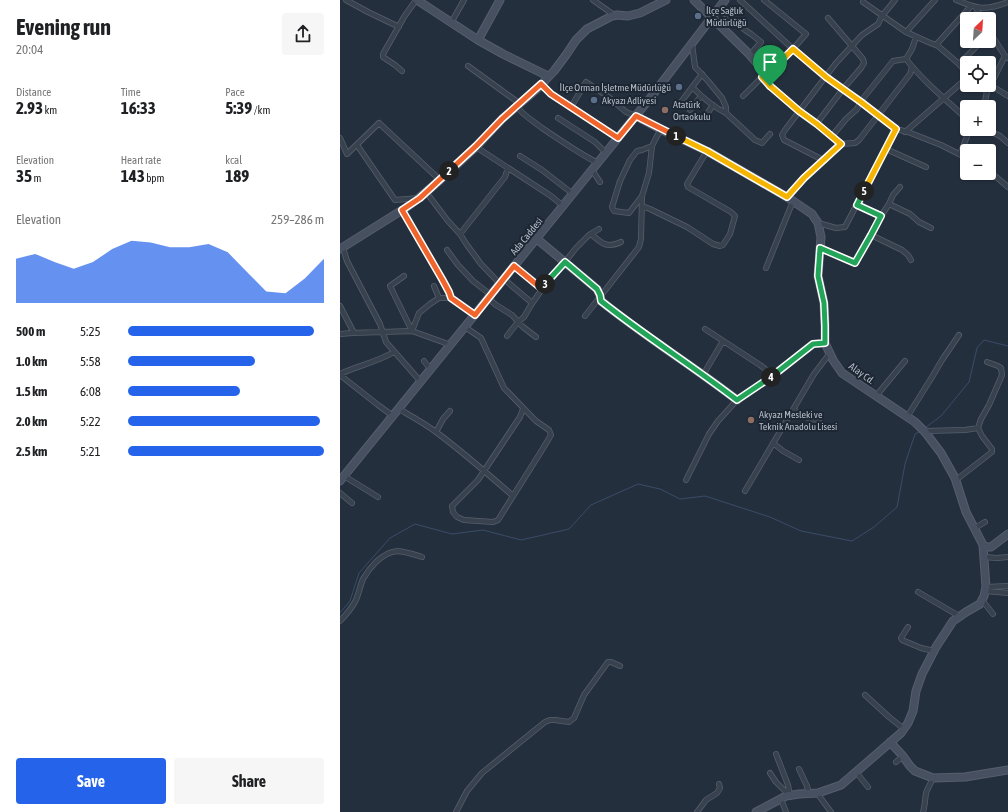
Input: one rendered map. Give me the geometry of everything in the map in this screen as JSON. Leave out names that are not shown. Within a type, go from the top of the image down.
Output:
[{"type":"street","points":[[346,0],[399,28]]},
{"type":"street","points":[[402,71],[383,57],[383,54],[404,17],[416,0],[478,40],[548,76]]},
{"type":"street","points":[[451,23],[464,0]]},
{"type":"street","points":[[478,40],[500,0]]},
{"type":"street","points":[[593,0],[614,16]]},
{"type":"street","points":[[421,382],[386,342],[380,324],[341,248],[420,198],[554,71],[576,40],[587,29],[612,16],[628,16],[640,13],[652,3],[666,0]]},
{"type":"street","points":[[694,0],[750,55],[782,97],[841,144]]},
{"type":"street","name":"Ada Caddesi","points":[[342,479],[636,116],[725,0]]},
{"type":"street","points":[[740,0],[826,77],[896,129],[941,145],[960,154]]},
{"type":"street","points":[[743,96],[764,75],[776,66],[806,34],[764,0]]},
{"type":"street","points":[[823,160],[784,140],[782,135],[826,77],[862,35],[878,24],[882,16],[895,0]]},
{"type":"street","points":[[906,32],[935,0]]},
{"type":"street","points":[[956,0],[973,7],[989,8],[1008,2]]},
{"type":"street","points":[[863,2],[906,32],[936,45],[959,64],[975,48]]},
{"type":"street","points":[[973,7],[977,12]]},
{"type":"street","points":[[936,45],[973,7]]},
{"type":"street","points":[[719,9],[761,42],[750,55]]},
{"type":"street","points":[[817,124],[864,63],[864,59],[828,18]]},
{"type":"street","points":[[906,59],[912,49],[916,37]]},
{"type":"street","points":[[996,41],[1007,57],[996,75]]},
{"type":"street","points":[[692,44],[695,68],[722,98],[726,107],[726,113]]},
{"type":"street","points":[[906,59],[912,67],[960,113]]},
{"type":"street","points":[[832,136],[846,119],[858,109],[861,102],[893,61],[906,59]]},
{"type":"street","points":[[468,66],[518,105],[520,112],[532,121],[598,163]]},
{"type":"street","points":[[766,268],[790,199],[804,178],[841,144],[855,143],[859,140],[910,74],[912,67]]},
{"type":"street","points":[[681,102],[702,74]]},
{"type":"street","points":[[571,107],[586,82],[610,98],[626,112],[707,151],[790,199],[812,214],[818,223],[836,228],[846,227],[896,129]]},
{"type":"street","points":[[541,84],[551,94],[618,138]]},
{"type":"street","points":[[905,132],[960,84]]},
{"type":"street","points":[[692,87],[701,96],[726,113],[755,140],[762,143],[770,134]]},
{"type":"street","points":[[996,89],[1008,96]]},
{"type":"street","points":[[984,100],[987,92]]},
{"type":"street","points":[[690,110],[701,96]]},
{"type":"street","points":[[705,117],[713,105]]},
{"type":"street","points":[[558,118],[595,142],[606,153]]},
{"type":"street","points":[[340,138],[347,154],[380,123],[440,180]]},
{"type":"street","points":[[585,316],[639,247],[642,240],[642,196],[649,173],[652,146],[660,129]]},
{"type":"street","points":[[996,134],[1008,143]]},
{"type":"street","points":[[357,145],[396,200],[420,198]]},
{"type":"street","points":[[476,146],[551,196],[563,206]]},
{"type":"street","points":[[642,196],[628,213],[614,211],[612,207],[630,160],[637,151],[652,146]]},
{"type":"street","points":[[886,149],[926,167]]},
{"type":"street","points":[[642,206],[687,227],[713,244],[720,246],[723,245],[730,234],[735,216],[731,212],[688,187],[687,184],[707,151]]},
{"type":"street","points":[[520,156],[542,170],[573,194]]},
{"type":"street","points":[[460,234],[505,176],[508,168]]},
{"type":"street","points":[[592,170],[600,182]]},
{"type":"street","points":[[996,177],[1008,186]]},
{"type":"street","points":[[820,248],[855,263],[893,195],[900,187]]},
{"type":"street","points":[[426,192],[460,234],[481,264],[502,282],[532,303]]},
{"type":"street","points":[[889,204],[910,214],[919,222],[931,228]]},
{"type":"street","points":[[857,205],[881,216]]},
{"type":"street","points":[[402,210],[442,279],[451,298]]},
{"type":"street","name":"Alay Cd.","points":[[818,223],[821,237],[818,276],[824,303],[825,343],[833,360],[842,373],[915,422],[925,432],[941,453],[956,480],[966,512],[983,545]]},
{"type":"street","points":[[507,336],[524,317],[542,289],[576,248],[591,234],[599,229]]},
{"type":"street","points":[[591,234],[605,245],[611,246],[621,242]]},
{"type":"street","points":[[871,235],[902,250],[911,260]]},
{"type":"street","points":[[537,239],[597,289],[601,301],[617,314],[737,400]]},
{"type":"street","points":[[447,250],[458,265],[496,305],[512,315],[522,327],[536,337]]},
{"type":"street","points":[[514,266],[542,289]]},
{"type":"street","points":[[404,276],[390,286],[412,331]]},
{"type":"street","points":[[434,286],[439,298]]},
{"type":"street","points":[[412,331],[419,313],[439,298],[451,298],[475,315]]},
{"type":"street","points":[[340,306],[354,333]]},
{"type":"street","points":[[465,327],[481,338],[504,388],[536,421],[549,430],[551,435],[498,520],[493,522],[464,520],[457,517],[453,512],[452,506],[478,480],[520,417],[523,408]]},
{"type":"street","points":[[704,329],[773,375]]},
{"type":"street","points":[[340,334],[412,331],[451,345]]},
{"type":"street","points":[[907,417],[959,335]]},
{"type":"street","points":[[703,375],[723,341]]},
{"type":"street","points":[[686,480],[709,434],[718,421],[737,400],[773,375],[813,344],[825,343]]},
{"type":"street","points":[[393,416],[340,374],[394,352]]},
{"type":"street","points":[[745,491],[814,374],[830,353]]},
{"type":"street","points":[[424,361],[430,370]]},
{"type":"street","points":[[876,396],[905,361]]},
{"type":"street","points":[[956,480],[992,452],[992,449],[978,428],[1002,375],[1001,368],[987,362]]},
{"type":"street","points":[[399,409],[436,432],[465,454],[513,496]]},
{"type":"street","points":[[794,410],[810,419],[819,420]]},
{"type":"street","points":[[436,432],[443,419],[450,411]]},
{"type":"street","points":[[925,432],[978,428]]},
{"type":"street","points":[[773,443],[798,460]]},
{"type":"street","points":[[342,479],[378,497]]},
{"type":"street","points":[[340,493],[352,503]]},
{"type":"street","points":[[975,528],[985,522]]},
{"type":"street","points":[[756,812],[766,810],[786,796],[813,793],[841,785],[901,733],[908,723],[913,711],[916,690],[922,674],[934,651],[953,621],[980,604],[982,600],[985,589],[983,545],[991,547],[1008,534]]},
{"type":"street","points":[[340,621],[350,611],[356,601],[363,580],[369,569],[386,553],[396,551],[406,552],[422,557]]},
{"type":"street","points":[[984,557],[1008,557]]},
{"type":"street","points":[[985,589],[1008,586]]},
{"type":"street","points":[[985,589],[1008,593]]},
{"type":"street","points":[[918,592],[959,616]]},
{"type":"street","points":[[982,600],[993,614]]},
{"type":"street","points":[[908,627],[901,638],[902,640],[921,648],[934,651]]},
{"type":"street","points":[[456,812],[467,791],[482,773],[545,722],[550,720],[571,721],[576,715],[584,695],[607,663],[611,662],[620,666]]},
{"type":"street","points":[[865,695],[877,708],[904,729]]},
{"type":"street","points":[[890,742],[915,771],[933,778],[965,777],[1008,770]]},
{"type":"street","points":[[776,754],[788,785],[790,796]]},
{"type":"street","points":[[896,762],[903,756]]},
{"type":"street","points":[[799,769],[807,786],[831,812]]},
{"type":"street","points":[[856,772],[868,787]]},
{"type":"street","points":[[770,773],[776,782],[790,796]]},
{"type":"street","points":[[923,812],[926,794],[933,778]]},
{"type":"street","points":[[697,812],[706,800],[717,792],[720,788],[719,784]]},
{"type":"street","points":[[781,799],[786,812]]},
{"type":"waterway","points":[[925,428],[941,416],[969,382],[977,348],[984,340],[1008,346]]},
{"type":"waterway","points":[[340,613],[350,601],[359,573],[390,538],[415,524],[452,534],[483,530],[521,540],[569,529],[591,505],[638,484],[660,489],[680,499],[705,496],[770,517],[801,531],[852,541],[874,527],[897,507],[905,464],[915,434],[919,432]]},
{"type":"place","name":"İlçe Sağlık Müdürlüğü","points":[[698,16]]},
{"type":"place","name":"İlçe Orman İşletme Müdürlüğü","points":[[679,87]]},
{"type":"place","name":"Akyazı Adliyesi","points":[[594,100]]},
{"type":"place","name":"Atatürk Ortaokulu","points":[[665,110]]},
{"type":"place","name":"Akyazı Mesleki ve Teknik Anadolu Lisesi","points":[[751,420]]},
{"type":"route","points":[[793,49],[826,77],[896,129],[857,205],[881,216],[855,263],[820,248],[818,276],[824,303],[825,343],[813,344],[773,375],[737,400],[617,314],[601,301],[597,289],[565,262],[542,289],[514,266],[475,315],[451,298],[432,260],[402,210],[420,198],[440,180],[502,119],[541,84],[551,94],[618,138],[636,116],[707,151],[787,197],[804,178],[841,144],[770,86],[762,77],[776,66],[793,49]]}]
